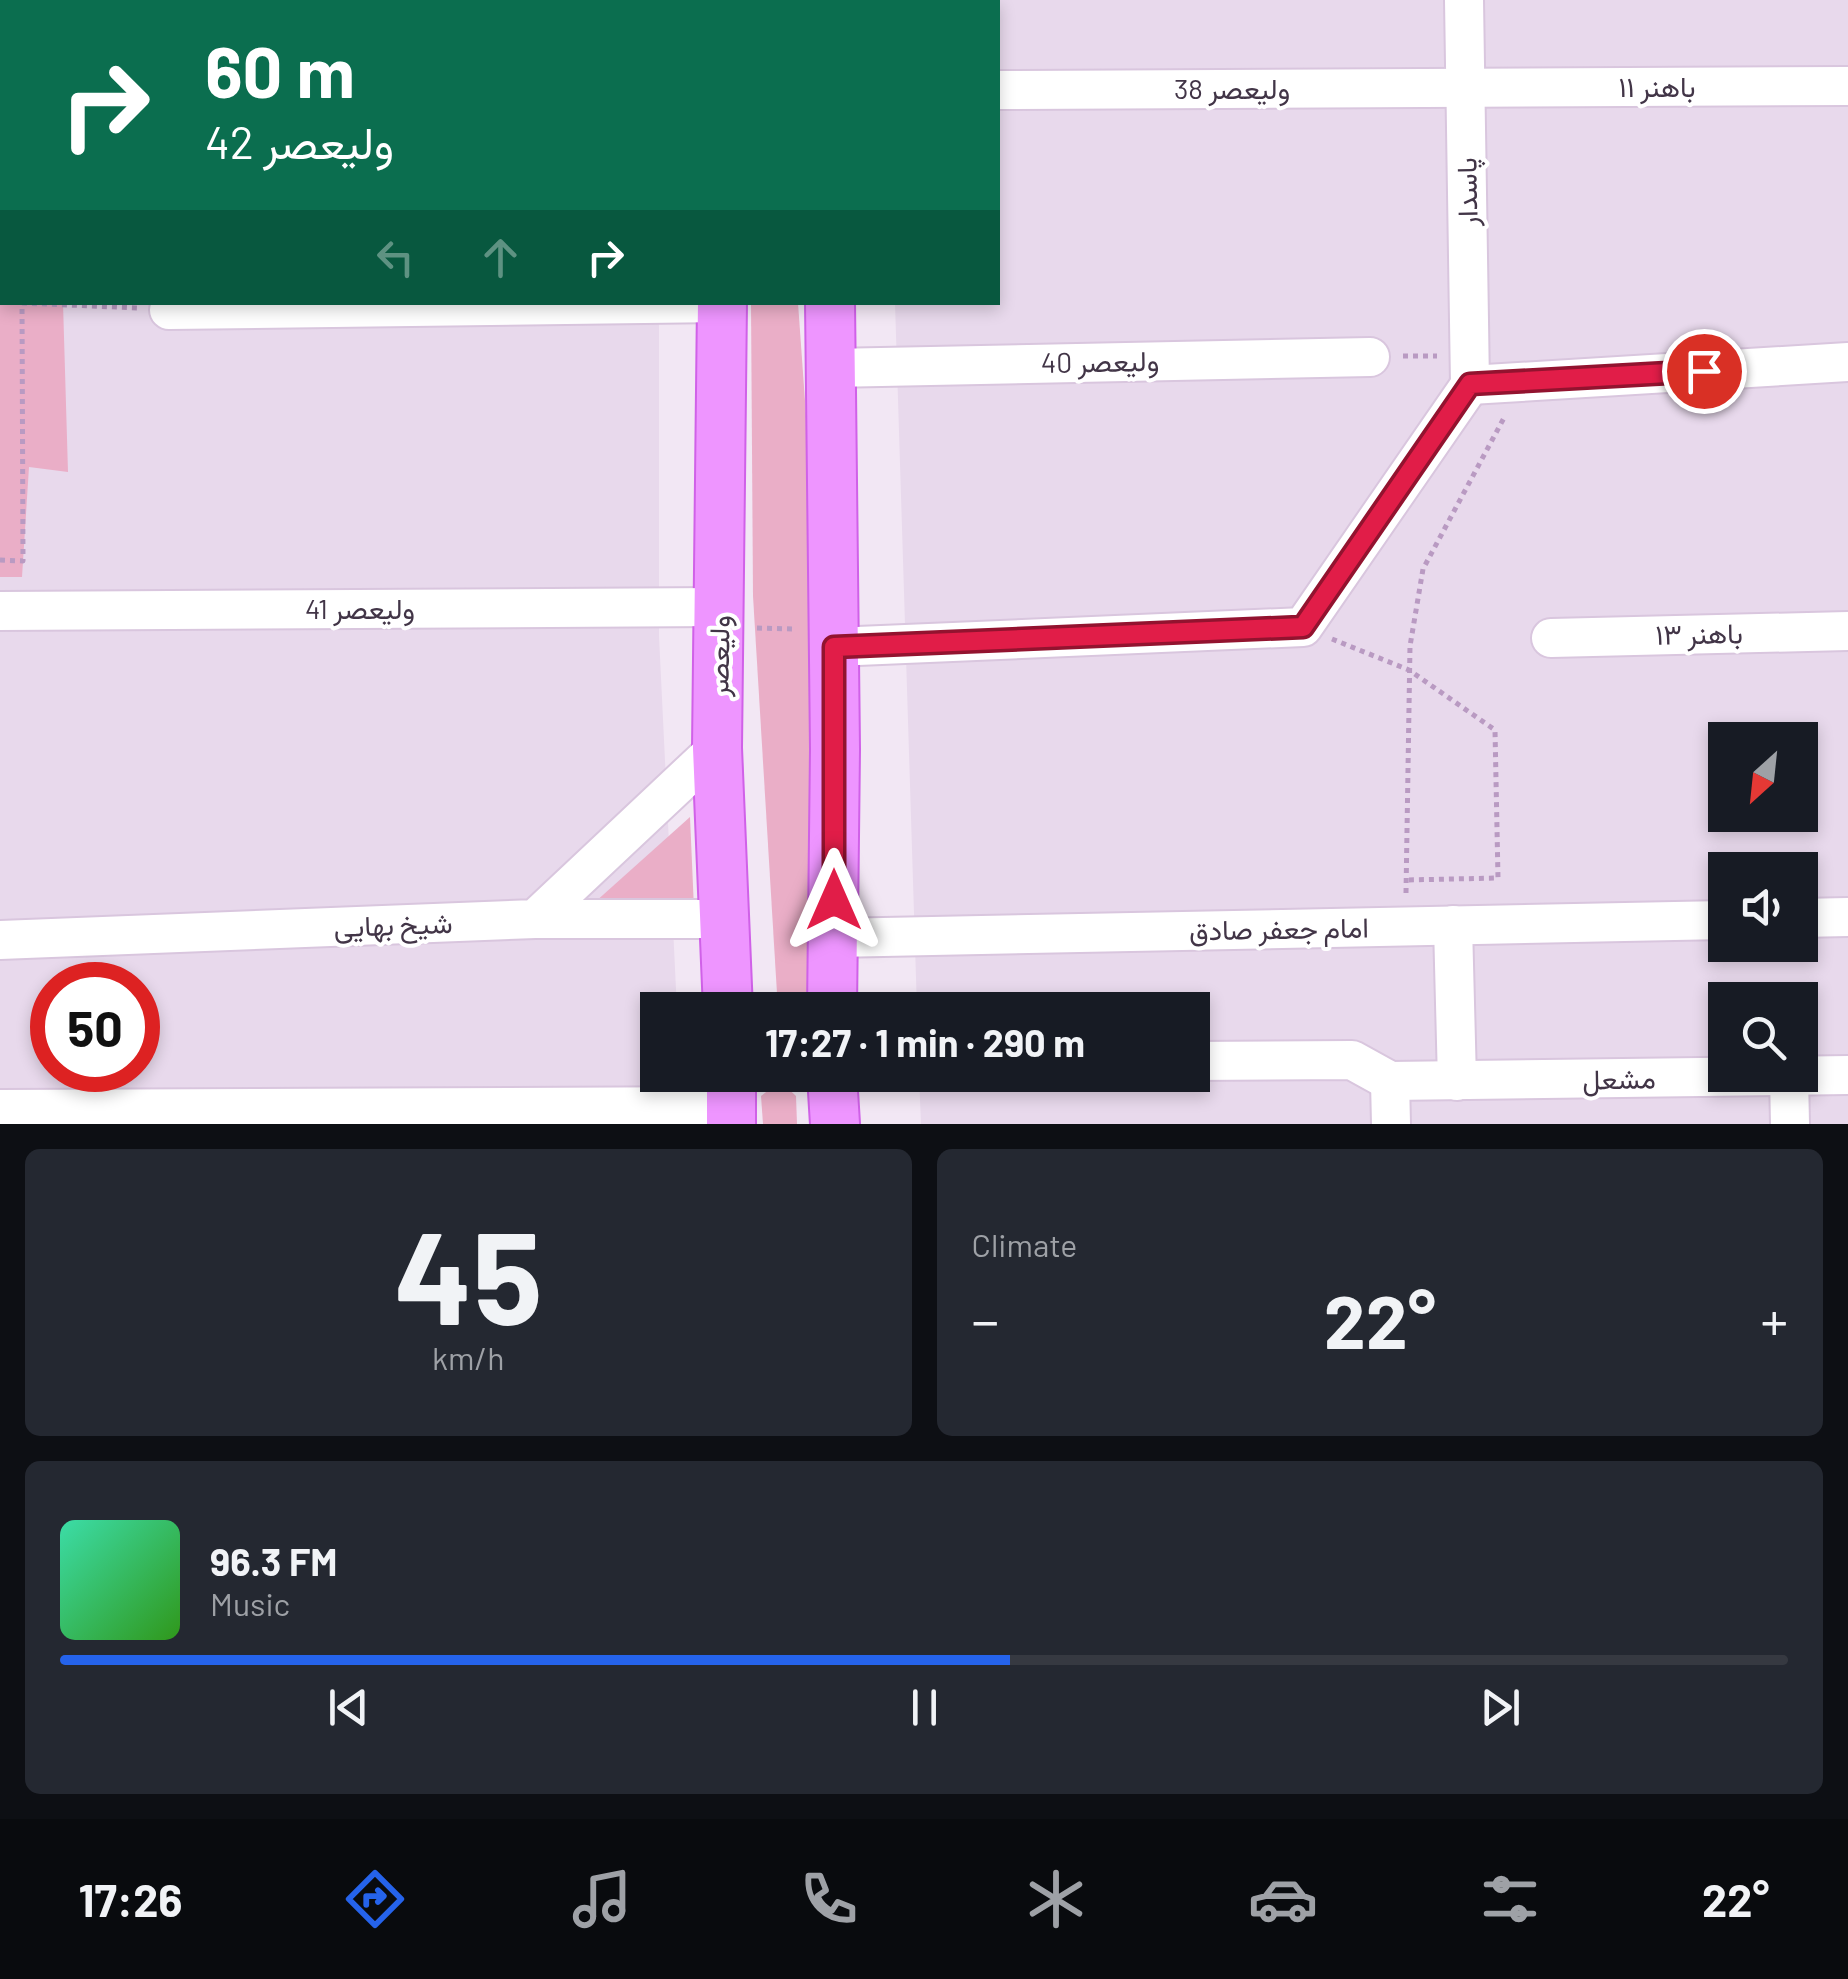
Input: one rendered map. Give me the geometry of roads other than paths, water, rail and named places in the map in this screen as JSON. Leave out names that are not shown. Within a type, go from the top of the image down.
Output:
[{"type":"main road","name":"ولیعصر","points":[[722,305],[718,748],[727,992]]},
{"type":"main road","points":[[830,305],[832,992]]},
{"type":"main road","points":[[833,1092],[835,1124]]},
{"type":"street","name":"پاسدار","points":[[1464,0],[1470,370]]},
{"type":"street","name":"باهنر ۱۱","points":[[1466,88],[1848,86]]},
{"type":"street","name":"ولیعصر 38","points":[[1000,90],[1466,88]]},
{"type":"street","points":[[170,310],[564,305]]},
{"type":"street","name":"ولیعصر 40","points":[[831,368],[1370,356]]},
{"type":"street","points":[[834,639],[1303,627],[1470,370],[1524,382],[1848,362]]},
{"type":"street","name":"ولیعصر 41","points":[[0,611],[719,617]]},
{"type":"street","name":"باهنر ۱۳","points":[[1550,638],[1848,631]]},
{"type":"street","points":[[535,919],[718,748]]},
{"type":"street","points":[[1818,918],[1848,917]]},
{"type":"street","name":"شیخ بهایی","points":[[0,940],[535,919],[724,919]]},
{"type":"street","name":"امام جعفر صادق","points":[[834,938],[1708,920]]},
{"type":"street","points":[[1453,925],[1457,1081]]},
{"type":"street","points":[[1210,1061],[1352,1060],[1390,1082],[1391,1124]]},
{"type":"street","name":"مشعل","points":[[1818,1076],[1848,1075]]},
{"type":"street","name":"مشعل","points":[[1390,1082],[1708,1077]]},
{"type":"street","points":[[1789,1092],[1790,1124]]},
{"type":"street","points":[[0,1108],[731,1102]]}]
